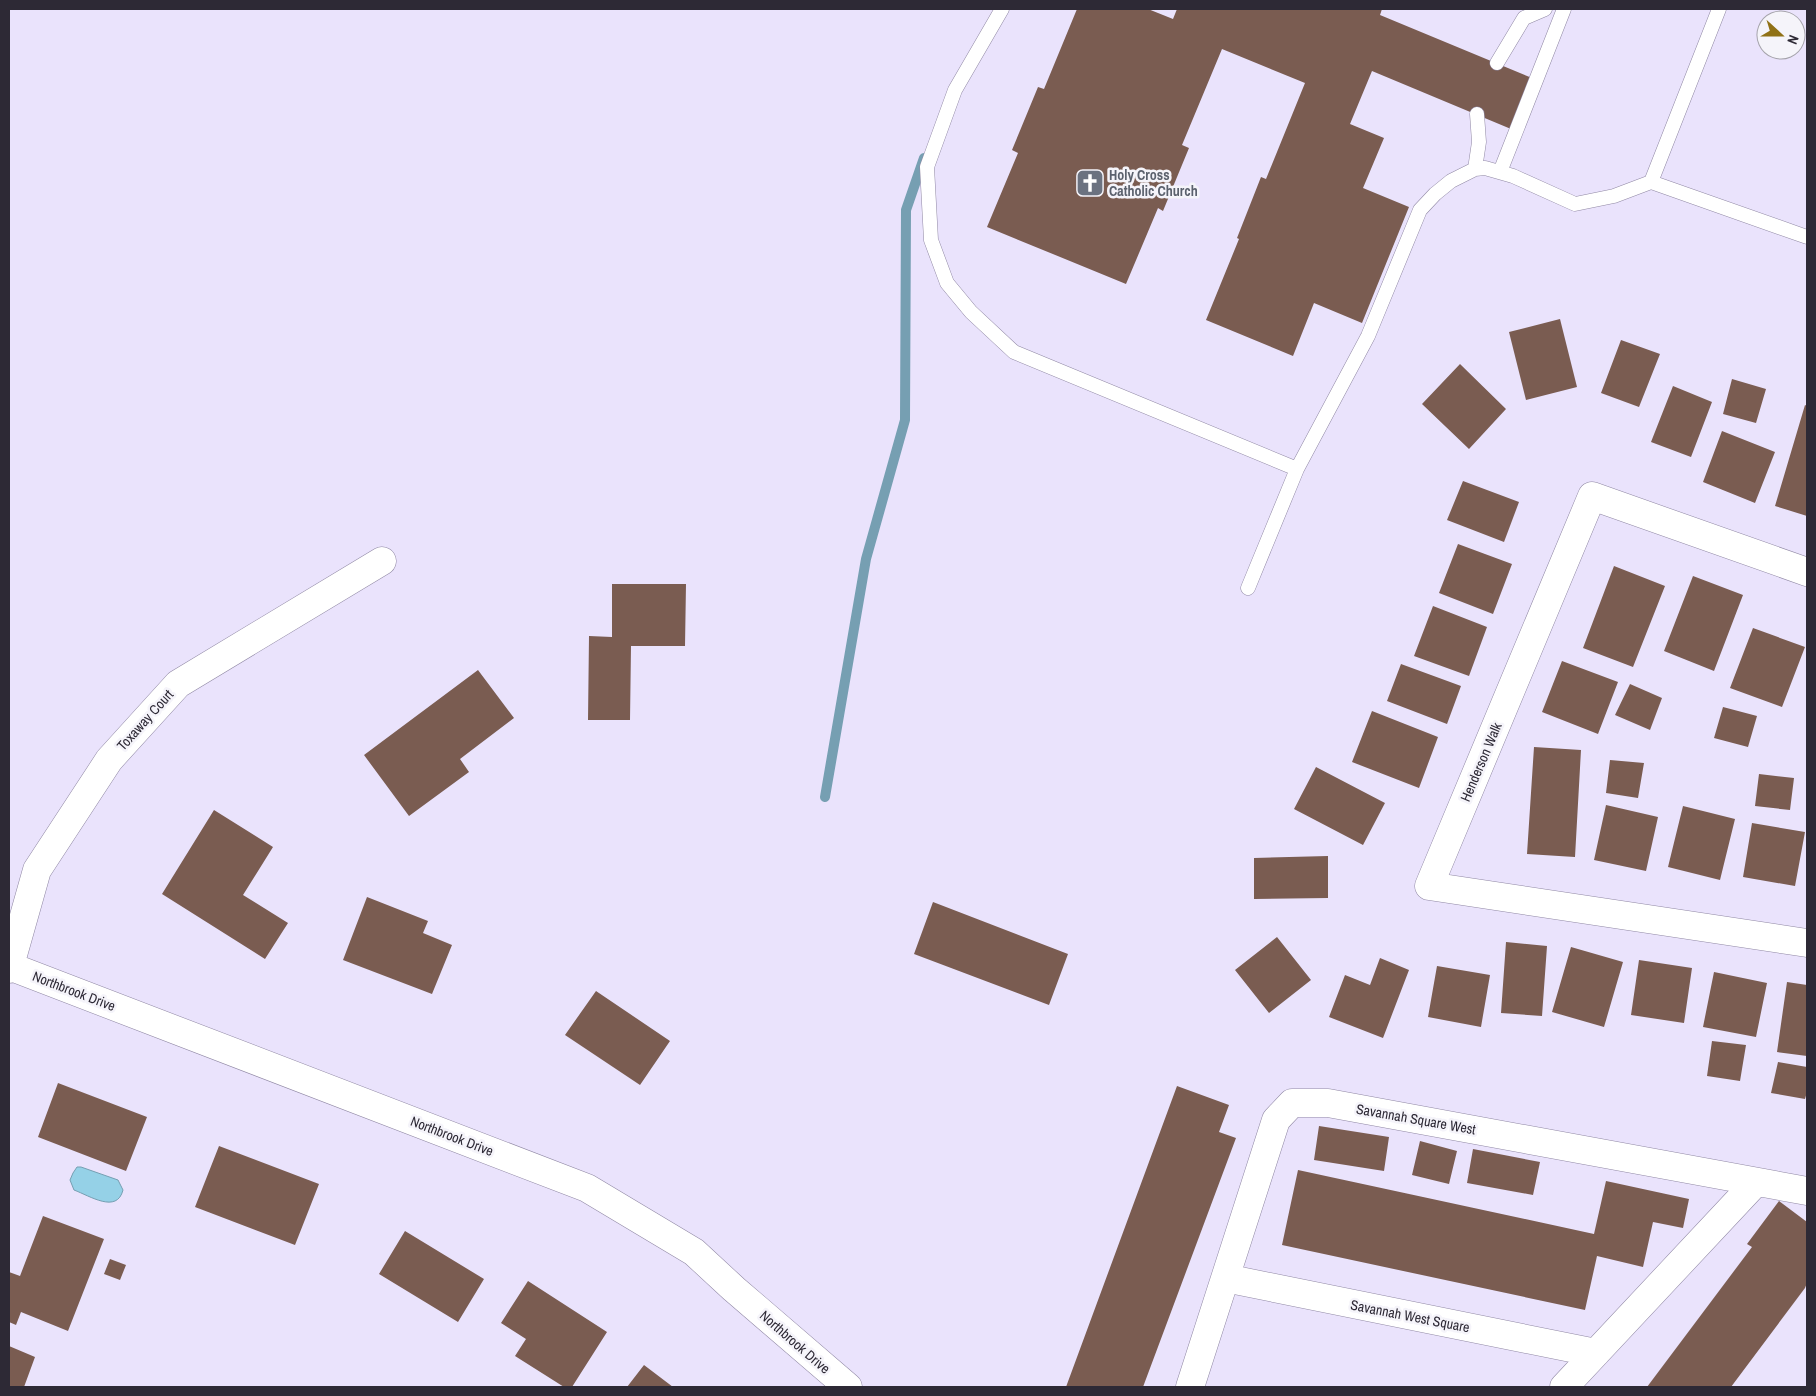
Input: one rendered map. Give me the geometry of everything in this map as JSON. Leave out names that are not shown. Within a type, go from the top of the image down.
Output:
[{"type":"street","name":"Henderson Walk","points":[[1807,572],[1592,496],[1430,886],[1807,942]]},
{"type":"street","name":"Toxaway Court","points":[[9,967],[37,870],[109,760],[165,698],[178,684],[382,561]]},
{"type":"street","name":"Northbrook Drive","points":[[9,967],[587,1188],[694,1252],[848,1387]]},
{"type":"street","name":"Savannah Square West","points":[[1190,1387],[1276,1120],[1292,1103],[1328,1103],[1807,1191]]},
{"type":"street","points":[[1564,1387],[1756,1182]]},
{"type":"street","name":"Savannah West Square","points":[[1225,1278],[1596,1353]]},
{"type":"lane","points":[[1002,9],[955,90],[928,167],[931,240],[948,282],[970,312],[1014,352],[1297,470]]},
{"type":"lane","points":[[1497,63],[1524,18],[1545,9]]},
{"type":"lane","points":[[1500,172],[1564,9]]},
{"type":"lane","points":[[1651,182],[1719,9]]},
{"type":"lane","points":[[1475,169],[1479,142],[1477,114]]},
{"type":"lane","points":[[1248,588],[1297,470],[1368,336],[1420,210],[1435,194],[1451,182],[1475,169],[1485,168],[1513,176],[1575,204],[1614,196],[1651,182],[1807,237]]},
{"type":"water","points":[[77,1167],[118,1180],[123,1190],[120,1197],[115,1201],[102,1201],[74,1190],[70,1180]]},
{"type":"building","name":"Holy Cross Catholic Church","points":[[1077,9],[1148,9],[1173,19],[1177,9],[1382,9],[1380,15],[1532,78],[1511,129],[1372,71],[1350,124],[1384,138],[1363,188],[1409,207],[1362,323],[1314,303],[1293,356],[1206,320],[1239,239],[1237,238],[1261,177],[1266,179],[1305,83],[1222,49],[1182,145],[1189,148],[1163,211],[1158,208],[1126,284],[987,227],[1018,153],[1012,150],[1038,87],[1044,89]]},
{"type":"building","points":[[1560,319],[1577,387],[1526,400],[1509,332]]},
{"type":"building","points":[[1621,340],[1660,354],[1639,407],[1601,393]]},
{"type":"building","points":[[1460,364],[1506,409],[1469,449],[1422,404]]},
{"type":"building","points":[[1732,379],[1766,389],[1756,423],[1723,414]]},
{"type":"building","points":[[1673,386],[1712,402],[1691,457],[1651,442]]},
{"type":"building","points":[[1805,405],[1807,406],[1807,516],[1775,506]]},
{"type":"building","points":[[1722,431],[1775,452],[1755,503],[1703,482]]},
{"type":"building","points":[[1463,481],[1519,502],[1504,542],[1447,520]]},
{"type":"building","points":[[1458,544],[1512,564],[1493,614],[1439,593]]},
{"type":"building","points":[[1614,566],[1665,586],[1633,667],[1583,648]]},
{"type":"building","points":[[1693,576],[1743,595],[1714,671],[1664,651]]},
{"type":"building","points":[[612,584],[686,584],[685,646],[631,646],[630,720],[588,720],[589,636],[612,637]]},
{"type":"building","points":[[1433,606],[1487,627],[1469,676],[1414,656]]},
{"type":"building","points":[[1753,628],[1805,647],[1782,707],[1730,688]]},
{"type":"building","points":[[1562,661],[1618,682],[1598,734],[1542,712]]},
{"type":"building","points":[[1401,664],[1461,686],[1447,724],[1387,701]]},
{"type":"building","points":[[478,670],[514,718],[460,759],[469,772],[409,816],[364,755]]},
{"type":"building","points":[[1630,684],[1662,698],[1650,730],[1615,715]]},
{"type":"building","points":[[1723,707],[1757,716],[1748,747],[1714,738]]},
{"type":"building","points":[[1372,711],[1438,737],[1419,788],[1352,762]]},
{"type":"building","points":[[1534,747],[1581,750],[1575,857],[1527,854]]},
{"type":"building","points":[[1610,760],[1644,763],[1638,798],[1606,793]]},
{"type":"building","points":[[1316,767],[1385,803],[1363,845],[1294,809]]},
{"type":"building","points":[[1759,774],[1794,778],[1790,810],[1755,806]]},
{"type":"building","points":[[1606,805],[1658,817],[1646,871],[1594,860]]},
{"type":"building","points":[[1683,806],[1735,819],[1720,880],[1668,867]]},
{"type":"building","points":[[214,810],[273,847],[243,895],[288,923],[265,959],[162,894]]},
{"type":"building","points":[[1752,823],[1805,832],[1795,886],[1743,877]]},
{"type":"building","points":[[1328,856],[1328,898],[1254,899],[1254,858]]},
{"type":"building","points":[[367,897],[428,921],[423,933],[452,945],[432,994],[343,960]]},
{"type":"building","points":[[933,902],[1068,954],[1049,1005],[914,954]]},
{"type":"building","points":[[1277,937],[1311,980],[1269,1013],[1235,970]]},
{"type":"building","points":[[1506,942],[1547,946],[1542,1016],[1501,1013]]},
{"type":"building","points":[[1571,947],[1623,962],[1604,1027],[1552,1012]]},
{"type":"building","points":[[1380,958],[1409,970],[1383,1038],[1329,1017],[1345,975],[1370,985]]},
{"type":"building","points":[[1639,960],[1692,968],[1684,1023],[1631,1015]]},
{"type":"building","points":[[1437,966],[1490,975],[1481,1027],[1428,1017]]},
{"type":"building","points":[[1714,972],[1767,983],[1756,1037],[1703,1027]]},
{"type":"building","points":[[1787,982],[1807,985],[1807,1056],[1777,1052]]},
{"type":"building","points":[[596,991],[670,1041],[640,1085],[565,1035]]},
{"type":"building","points":[[1712,1041],[1746,1045],[1740,1081],[1707,1076]]},
{"type":"building","points":[[1778,1062],[1807,1067],[1807,1092],[1805,1099],[1771,1093]]},
{"type":"building","points":[[58,1083],[147,1117],[126,1171],[38,1137]]},
{"type":"building","points":[[1177,1086],[1229,1105],[1219,1132],[1236,1138],[1143,1387],[1066,1387]]},
{"type":"building","points":[[1319,1126],[1389,1137],[1384,1171],[1314,1160]]},
{"type":"building","points":[[1420,1141],[1457,1151],[1449,1184],[1412,1175]]},
{"type":"building","points":[[219,1146],[319,1184],[295,1245],[195,1207]]},
{"type":"building","points":[[1473,1149],[1540,1162],[1533,1195],[1467,1183]]},
{"type":"building","points":[[1298,1170],[1594,1234],[1606,1181],[1689,1199],[1683,1228],[1653,1222],[1643,1267],[1597,1256],[1585,1310],[1282,1245]]},
{"type":"building","points":[[1779,1201],[1807,1222],[1807,1283],[1805,1288],[1731,1387],[1647,1387],[1752,1247],[1747,1244]]},
{"type":"building","points":[[43,1216],[104,1239],[68,1331],[21,1312],[16,1325],[9,1322],[9,1272],[20,1276]]},
{"type":"building","points":[[405,1231],[484,1279],[458,1322],[379,1274]]},
{"type":"building","points":[[110,1259],[126,1265],[120,1280],[104,1274]]},
{"type":"building","points":[[528,1281],[607,1332],[572,1387],[564,1387],[515,1356],[526,1339],[501,1323]]},
{"type":"building","points":[[9,1346],[35,1357],[24,1387],[9,1387]]},
{"type":"building","points":[[644,1365],[673,1387],[627,1387]]},
{"type":"waterway","points":[[825,797],[866,559],[905,420],[906,210],[924,158]]},
{"type":"place","name":"Holy Cross Catholic Church","points":[[1090,183]]}]
